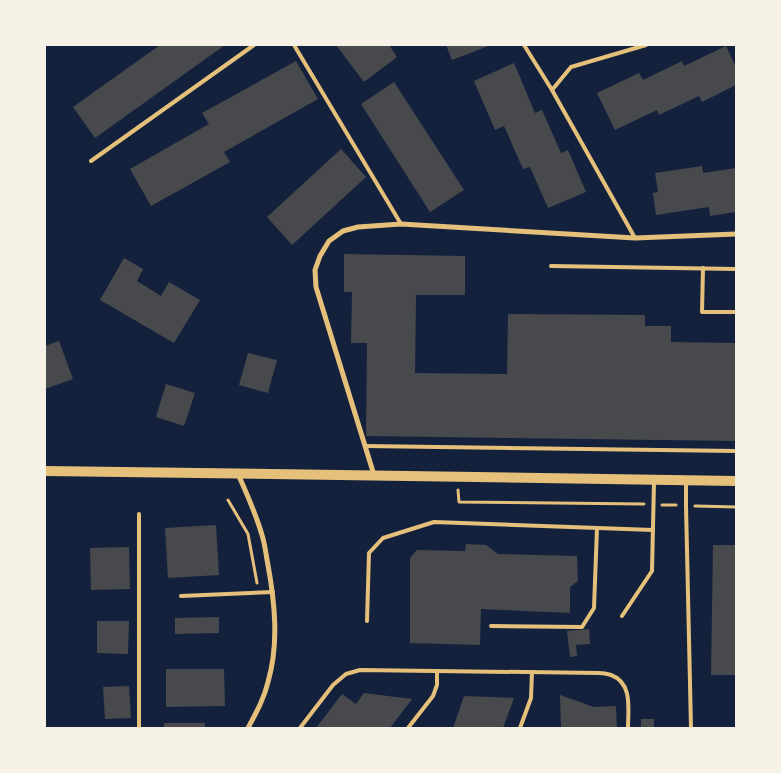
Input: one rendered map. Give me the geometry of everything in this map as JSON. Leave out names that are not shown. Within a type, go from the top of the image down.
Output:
[{"type":"main road","points":[[45,472],[736,481]]},
{"type":"street","points":[[374,475],[316,287],[315,270],[320,256],[329,241],[343,231],[358,227],[401,224],[635,238],[736,234]]},
{"type":"street","points":[[238,474],[250,500],[262,536],[273,592],[276,622],[274,656],[266,690],[248,728]]},
{"type":"lane","points":[[91,161],[254,45]]},
{"type":"lane","points":[[294,45],[401,224]]},
{"type":"lane","points":[[524,45],[552,90],[635,238]]},
{"type":"lane","points":[[552,90],[571,67],[646,45]]},
{"type":"lane","points":[[551,266],[736,269]]},
{"type":"lane","points":[[703,268],[702,312],[736,312]]},
{"type":"lane","points":[[366,446],[736,451]]},
{"type":"lane","points":[[622,616],[652,571],[654,480]]},
{"type":"lane","points":[[686,480],[691,728]]},
{"type":"lane","points":[[139,514],[140,728]]},
{"type":"lane","points":[[367,621],[369,552],[384,538],[434,522],[653,530]]},
{"type":"lane","points":[[491,626],[582,627],[594,608],[597,528]]},
{"type":"lane","points":[[181,596],[273,592]]},
{"type":"lane","points":[[300,728],[333,685],[346,674],[360,670],[599,673],[611,675],[620,680],[626,687],[628,694],[628,728]]},
{"type":"lane","points":[[408,728],[433,696],[437,685],[437,671]]},
{"type":"lane","points":[[520,728],[530,698],[532,672]]},
{"type":"path","points":[[458,490],[459,502],[653,504],[686,508],[736,507]]},
{"type":"path","points":[[228,500],[248,534],[259,593]]},
{"type":"building","points":[[160,45],[225,45],[95,138],[73,107]]},
{"type":"building","points":[[336,45],[389,45],[397,57],[364,82]]},
{"type":"building","points":[[446,45],[491,45],[452,60]]},
{"type":"building","points":[[726,46],[736,67],[736,85],[702,102],[699,96],[659,115],[657,110],[615,130],[597,93],[639,73],[643,80],[682,61],[684,66]]},
{"type":"building","points":[[296,61],[318,99],[224,152],[230,162],[151,206],[130,169],[209,124],[202,113]]},
{"type":"building","points":[[514,63],[535,113],[542,110],[561,153],[568,150],[586,192],[548,208],[530,167],[523,169],[504,126],[495,130],[474,81]]},
{"type":"building","points":[[394,82],[464,190],[430,212],[361,104]]},
{"type":"building","points":[[341,149],[366,177],[292,245],[267,217]]},
{"type":"building","points":[[702,166],[703,173],[736,168],[736,212],[710,216],[709,207],[656,215],[653,193],[658,192],[655,173]]},
{"type":"building","points":[[344,254],[465,256],[465,295],[416,295],[415,373],[507,374],[508,314],[645,315],[645,326],[671,326],[671,342],[736,343],[736,441],[366,436],[367,343],[351,343],[352,292],[344,292]]},
{"type":"building","points":[[124,258],[143,269],[137,281],[161,296],[169,282],[200,300],[174,343],[100,300]]},
{"type":"building","points":[[59,341],[73,379],[45,389],[45,346]]},
{"type":"building","points":[[248,353],[277,360],[268,393],[239,385]]},
{"type":"building","points":[[166,384],[195,393],[184,426],[156,417]]},
{"type":"building","points":[[216,525],[219,575],[168,578],[165,528]]},
{"type":"building","points":[[466,544],[486,545],[498,554],[577,556],[578,581],[570,587],[570,613],[481,609],[480,645],[410,643],[410,558],[417,550],[465,551]]},
{"type":"building","points":[[713,545],[736,545],[736,675],[711,675]]},
{"type":"building","points":[[129,547],[130,589],[91,590],[90,548]]},
{"type":"building","points":[[219,617],[219,633],[175,634],[175,618]]},
{"type":"building","points":[[97,621],[129,621],[128,654],[97,653]]},
{"type":"building","points":[[589,629],[590,644],[576,645],[577,656],[570,657],[567,631]]},
{"type":"building","points":[[166,669],[224,669],[225,706],[166,707]]},
{"type":"building","points":[[129,686],[131,718],[105,719],[103,687]]},
{"type":"building","points":[[364,693],[412,699],[390,728],[316,728],[342,694],[356,704]]},
{"type":"building","points":[[560,695],[594,707],[616,706],[617,728],[561,728]]},
{"type":"building","points":[[464,696],[514,698],[503,728],[453,728]]},
{"type":"building","points":[[641,719],[654,719],[654,728],[641,728]]},
{"type":"building","points":[[164,723],[205,723],[205,728],[164,728]]}]
